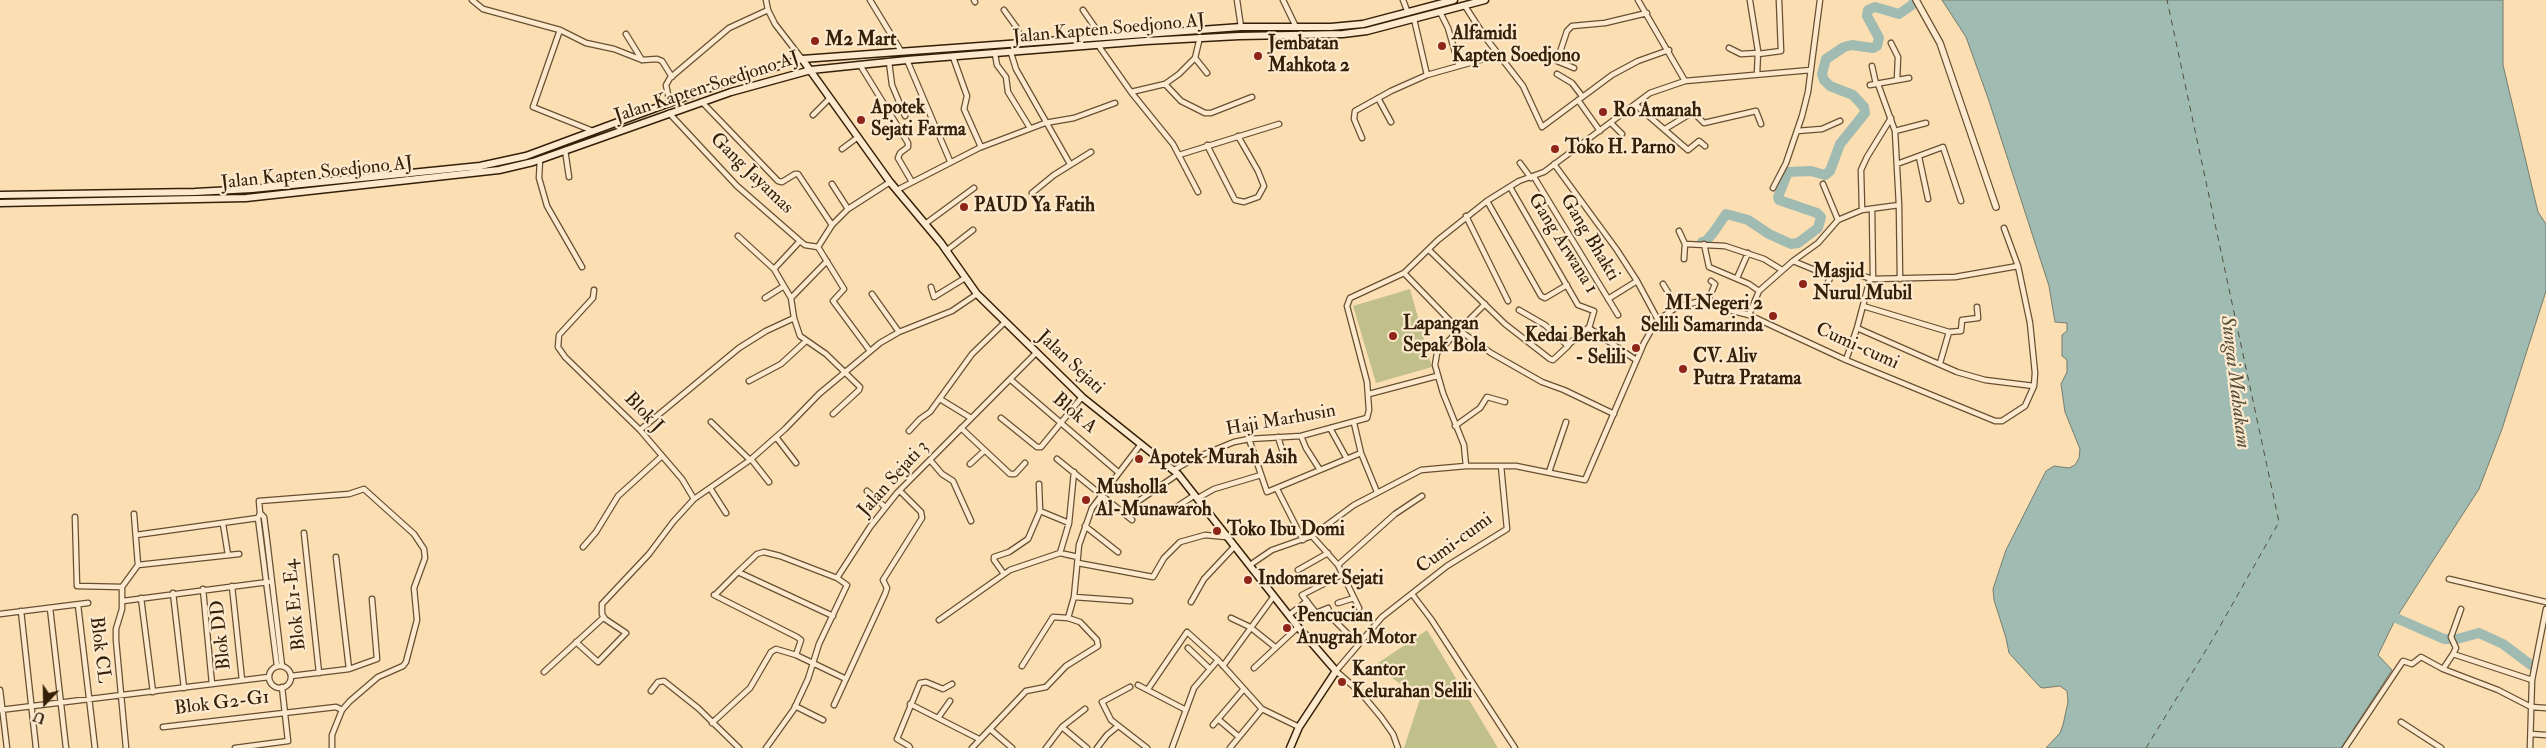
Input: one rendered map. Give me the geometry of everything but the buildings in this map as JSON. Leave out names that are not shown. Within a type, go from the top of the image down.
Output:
[{"type":"main road","name":"Jalan Kapten Soedjono AJ","points":[[0,203],[246,198],[480,166],[526,156],[735,79],[802,59],[1241,27],[1348,26],[1408,13],[1454,0]]},
{"type":"main road","name":"Jalan Kapten Soedjono AJ","points":[[0,195],[252,189],[439,173],[499,170],[540,159],[702,102],[811,70],[907,60],[1200,37],[1343,34],[1367,31],[1485,0]]},
{"type":"main road","points":[[1427,7],[1430,14]]},
{"type":"main road","points":[[1111,36],[1112,44]]},
{"type":"main road","name":"Jalan Sejati","points":[[802,59],[890,182],[946,251],[977,294],[1004,323],[1082,397],[1176,472],[1226,538],[1336,671]]},
{"type":"main road","points":[[647,112],[650,120]]},
{"type":"main road","points":[[1290,748],[1300,727],[1336,671]]},
{"type":"street","points":[[472,0],[483,9],[560,30],[586,43],[614,49],[642,60],[662,61],[672,76]]},
{"type":"street","points":[[766,0],[768,10],[775,24],[802,59]]},
{"type":"street","points":[[870,0],[901,51]]},
{"type":"street","points":[[1237,0],[1241,27]]},
{"type":"street","points":[[1283,0],[1296,27]]},
{"type":"street","points":[[1403,0],[1408,13]]},
{"type":"street","points":[[1639,0],[1685,81]]},
{"type":"street","points":[[1729,48],[1741,54],[1782,50],[1778,0]]},
{"type":"street","points":[[1773,188],[1786,163],[1798,131],[1811,70],[1820,0]]},
{"type":"street","points":[[1916,0],[1940,43],[1996,207]]},
{"type":"street","points":[[1750,1],[1758,53],[1757,74]]},
{"type":"street","points":[[1465,6],[1498,55],[1523,86],[1540,126],[1544,126],[1612,75],[1638,61],[1669,50]]},
{"type":"street","points":[[670,104],[666,85],[672,76],[724,32],[768,10]]},
{"type":"street","points":[[1004,10],[1017,28],[1024,43]]},
{"type":"street","points":[[1083,10],[1101,36]]},
{"type":"street","points":[[1440,12],[1448,28],[1459,66]]},
{"type":"street","points":[[1574,68],[1557,60],[1567,32],[1572,26],[1605,23],[1646,13]]},
{"type":"street","points":[[1414,19],[1427,75]]},
{"type":"street","points":[[560,30],[533,107],[594,131]]},
{"type":"street","points":[[626,34],[642,60]]},
{"type":"street","points":[[1130,92],[1165,84],[1195,58],[1200,37]]},
{"type":"street","points":[[1891,43],[1898,57],[1898,80]]},
{"type":"street","points":[[1098,45],[1130,92],[1180,155],[1198,192]]},
{"type":"street","points":[[1011,53],[1016,69],[1070,164]]},
{"type":"street","points":[[995,54],[997,65],[1006,77],[1008,92],[1030,128]]},
{"type":"street","points":[[1362,138],[1354,119],[1354,112],[1378,98],[1427,75],[1498,55]]},
{"type":"street","points":[[953,57],[968,96],[964,108],[981,147]]},
{"type":"street","points":[[1195,58],[1207,73]]},
{"type":"street","points":[[907,60],[950,161]]},
{"type":"street","points":[[889,62],[892,85],[905,116]]},
{"type":"street","points":[[860,65],[908,143],[908,147],[900,153],[898,158],[912,182]]},
{"type":"street","points":[[1872,66],[1875,84],[1891,118],[1894,131],[1899,205],[1900,279]]},
{"type":"street","name":"Haji Marhusin","points":[[1137,502],[1195,458],[1218,447],[1249,439],[1302,436],[1367,418],[1369,394],[1347,304],[1355,295],[1404,273],[1466,216],[1486,201],[1519,181],[1533,177],[1554,164],[1657,89],[1685,81],[1811,70]]},
{"type":"street","points":[[1557,74],[1572,83],[1600,131]]},
{"type":"street","points":[[1875,84],[1909,78]]},
{"type":"street","points":[[1165,84],[1176,97],[1205,113],[1211,113],[1252,97]]},
{"type":"street","points":[[813,114],[830,98]]},
{"type":"street","points":[[1378,98],[1390,122]]},
{"type":"street","points":[[702,102],[778,181],[782,182],[795,174],[799,176],[832,225]]},
{"type":"street","points":[[897,190],[950,161],[981,147],[1045,122],[1074,118],[1115,103]]},
{"type":"street","points":[[1636,105],[1688,150],[1699,141],[1705,146]]},
{"type":"street","points":[[1665,129],[1693,112],[1704,123],[1756,111],[1761,124]]},
{"type":"street","name":"Gang Jayamas","points":[[669,113],[738,186],[805,245],[818,247]]},
{"type":"street","points":[[1862,210],[1861,170],[1891,118]]},
{"type":"street","points":[[1798,131],[1816,131],[1840,121]]},
{"type":"street","points":[[1611,123],[1622,134]]},
{"type":"street","points":[[1894,131],[1926,123]]},
{"type":"street","points":[[1180,155],[1279,124]]},
{"type":"street","points":[[1207,145],[1235,200],[1244,202],[1258,196],[1264,186],[1258,171],[1238,136]]},
{"type":"street","points":[[842,149],[858,137]]},
{"type":"street","points":[[1897,164],[1943,148],[1961,201]]},
{"type":"street","points":[[565,150],[569,177]]},
{"type":"street","points":[[1032,193],[1070,164],[1091,152]]},
{"type":"street","points":[[1919,156],[1928,199]]},
{"type":"street","points":[[540,159],[539,178],[547,206],[582,267]]},
{"type":"street","name":"Gang Bhakti","points":[[1520,163],[1533,177],[1618,316]]},
{"type":"street","points":[[1554,164],[1637,280],[1658,320]]},
{"type":"street","points":[[870,351],[833,301],[844,289],[818,247],[832,225],[848,209],[890,182]]},
{"type":"street","points":[[832,184],[848,209]]},
{"type":"street","points":[[1823,184],[1838,220]]},
{"type":"street","name":"Gang Arwana 1","points":[[1510,187],[1579,306],[1594,310],[1588,328]]},
{"type":"street","points":[[925,224],[974,188]]},
{"type":"street","points":[[1486,201],[1542,297],[1545,298],[1568,285]]},
{"type":"street","points":[[1750,315],[1759,290],[1818,243],[1838,220],[1862,210],[1899,205]]},
{"type":"street","points":[[1846,360],[1871,279],[1872,209]]},
{"type":"street","points":[[1466,216],[1508,301]]},
{"type":"street","points":[[1857,328],[1957,372],[1985,380],[2034,386],[2035,374],[2030,323],[2018,266],[2004,228]]},
{"type":"street","points":[[946,251],[973,230]]},
{"type":"street","points":[[1679,231],[1685,244],[1684,259]]},
{"type":"street","points":[[738,236],[774,269],[791,298],[794,318],[800,336],[826,354],[860,389],[833,414]]},
{"type":"street","points":[[774,269],[800,241]]},
{"type":"street","points":[[1685,244],[1704,244],[1748,253],[1764,259],[1782,270]]},
{"type":"street","points":[[1704,244],[1709,267],[1737,278],[1759,290]]},
{"type":"street","points":[[1429,250],[1505,324],[1552,360],[1588,328],[1636,360]]},
{"type":"street","points":[[1737,278],[1748,253]]},
{"type":"street","points":[[791,298],[827,261]]},
{"type":"street","points":[[1793,261],[1823,273],[1851,273],[1871,279],[1955,277],[2018,266]]},
{"type":"street","points":[[1404,273],[1459,330],[1490,353],[1542,382],[1564,390],[1614,414]]},
{"type":"street","points":[[1822,295],[1832,274]]},
{"type":"street","points":[[931,288],[934,296],[965,278]]},
{"type":"street","points":[[1608,299],[1637,280]]},
{"type":"street","points":[[1707,303],[1715,284],[1711,281]]},
{"type":"street","points":[[1663,284],[1677,307]]},
{"type":"street","points":[[765,298],[784,286]]},
{"type":"street","name":"Blok J","points":[[594,290],[593,298],[559,335],[558,347],[640,430],[694,499]]},
{"type":"street","points":[[872,294],[898,332]]},
{"type":"street","points":[[576,642],[598,662],[626,633],[604,617],[602,604],[649,554],[673,522],[694,499],[750,459],[776,437],[819,394],[870,351],[898,332],[944,315],[977,294]]},
{"type":"street","name":"Cumi-cumi","points":[[1412,594],[1447,566],[1507,529],[1501,466],[1549,472],[1581,481],[1585,480],[1644,343],[1658,320],[1677,307],[1697,302],[1707,303],[1750,315],[1846,360],[1998,422],[2027,404],[2034,386]]},
{"type":"street","points":[[1466,466],[1464,445],[1437,376],[1436,353],[1485,304]]},
{"type":"street","points":[[1863,306],[1949,332],[1961,331],[1962,320],[1978,318],[1977,308]]},
{"type":"street","points":[[1519,310],[1545,325],[1568,345]]},
{"type":"street","points":[[640,430],[739,348],[766,331],[794,318]]},
{"type":"street","points":[[909,431],[940,399],[972,354],[1004,323]]},
{"type":"street","points":[[1940,363],[1949,332]]},
{"type":"street","points":[[749,381],[780,364],[806,341]]},
{"type":"street","name":"Jalan Sejati 3","points":[[838,578],[885,507],[1036,353]]},
{"type":"street","points":[[1369,394],[1437,376]]},
{"type":"street","name":"Blok A","points":[[1011,380],[1118,472]]},
{"type":"street","points":[[1455,426],[1480,408],[1487,396],[1505,402]]},
{"type":"street","points":[[1001,418],[1038,447],[1042,446],[1082,397]]},
{"type":"street","points":[[940,399],[972,418]]},
{"type":"street","points":[[711,422],[750,459],[769,482]]},
{"type":"street","points":[[1549,472],[1566,422]]},
{"type":"street","points":[[1354,423],[1361,453],[1377,492]]},
{"type":"street","points":[[961,428],[984,451],[1012,474],[1025,463]]},
{"type":"street","points":[[1330,428],[1347,459]]},
{"type":"street","points":[[1302,436],[1306,448],[1320,470]]},
{"type":"street","points":[[776,437],[796,463]]},
{"type":"street","points":[[1278,437],[1286,462]]},
{"type":"street","points":[[1249,439],[1266,492],[1361,453]]},
{"type":"street","points":[[1068,618],[1074,597],[1078,557],[1085,526],[1092,508],[1101,493],[1141,444]]},
{"type":"street","points":[[970,464],[984,451]]},
{"type":"street","points":[[583,546],[596,532],[618,496],[662,456]]},
{"type":"street","points":[[1057,459],[1132,520]]},
{"type":"street","points":[[930,460],[942,474],[953,481],[971,521]]},
{"type":"street","points":[[1250,565],[1272,550],[1312,536],[1354,505],[1415,472],[1430,468],[1501,466]]},
{"type":"street","points":[[1060,553],[1069,522],[1074,472]]},
{"type":"street","points":[[1169,512],[1196,496],[1261,475]]},
{"type":"street","points":[[1004,574],[994,560],[994,557],[1009,552],[1028,539],[1040,511],[1039,484]]},
{"type":"street","points":[[710,488],[726,513]]},
{"type":"street","points":[[280,666],[259,515],[259,501],[349,494],[364,489],[414,534],[424,549],[425,558],[414,588],[416,620],[414,640],[406,662],[403,666],[378,677],[342,710],[330,740],[332,748]]},
{"type":"street","points":[[1277,489],[1303,540]]},
{"type":"street","points":[[867,491],[885,507]]},
{"type":"street","points":[[834,705],[887,588],[882,580],[922,518],[921,512],[900,491]]},
{"type":"street","points":[[1338,565],[1395,514],[1422,496]]},
{"type":"street","points":[[1040,511],[1069,522]]},
{"type":"street","points":[[134,514],[140,565]]},
{"type":"street","points":[[136,535],[223,524],[259,515]]},
{"type":"street","points":[[75,517],[77,586],[122,587]]},
{"type":"street","points":[[223,524],[228,555]]},
{"type":"street","points":[[1085,526],[1118,552]]},
{"type":"street","name":"Blok E1-E4","points":[[304,533],[319,673]]},
{"type":"street","points":[[1078,564],[1152,577],[1164,558],[1180,542],[1204,535],[1226,538]]},
{"type":"street","points":[[1312,536],[1338,565],[1359,608]]},
{"type":"street","points":[[1191,602],[1204,579],[1234,547]]},
{"type":"street","points":[[766,748],[795,706],[813,664],[818,644],[847,585],[838,578],[771,552],[757,554],[714,596],[797,638],[800,643],[796,655]]},
{"type":"street","points":[[939,620],[1004,574],[1026,563],[1060,553],[1078,557]]},
{"type":"street","points":[[1298,570],[1328,553]]},
{"type":"street","points":[[126,748],[116,634],[123,601],[122,587],[140,565],[239,554]]},
{"type":"street","points":[[336,557],[349,669]]},
{"type":"street","points":[[738,572],[833,616]]},
{"type":"street","points":[[1343,574],[1303,593],[1316,613],[1329,609],[1332,618],[1357,643]]},
{"type":"street","points":[[2450,579],[2546,602]]},
{"type":"street","points":[[123,601],[203,589],[269,582]]},
{"type":"street","name":"Blok DD","points":[[232,586],[242,680]]},
{"type":"street","points":[[203,589],[212,684]]},
{"type":"street","points":[[173,593],[184,688]]},
{"type":"street","points":[[1398,748],[1393,734],[1381,716],[1361,693],[1336,671],[1357,643],[1382,617],[1412,594],[1431,619],[1515,748]]},
{"type":"street","points":[[1223,666],[1274,596]]},
{"type":"street","points":[[1074,597],[1130,601]]},
{"type":"street","points":[[141,598],[153,692]]},
{"type":"street","points":[[1338,603],[1354,598]]},
{"type":"street","points":[[291,676],[349,669],[374,661],[378,654],[372,599]]},
{"type":"street","points":[[1288,615],[1307,601]]},
{"type":"street","points":[[0,614],[88,603]]},
{"type":"street","name":"Blok CL","points":[[78,605],[95,748]]},
{"type":"street","points":[[50,608],[66,748]]},
{"type":"street","points":[[2443,669],[2456,648],[2452,641],[2461,609]]},
{"type":"street","points":[[2530,748],[2532,680],[2546,609]]},
{"type":"street","points":[[21,611],[36,748]]},
{"type":"street","points":[[544,672],[604,617]]},
{"type":"street","points":[[972,748],[1026,691],[1046,687],[1073,660],[1097,648],[1097,640],[1080,622],[1068,618],[1053,617],[1022,666]]},
{"type":"street","points":[[1231,618],[1250,627],[1275,647]]},
{"type":"street","points":[[1254,668],[1298,627]]},
{"type":"street","points":[[1148,689],[1184,632],[1189,633],[1218,660],[1262,709],[1300,727]]},
{"type":"street","points":[[1188,648],[1210,669]]},
{"type":"street","points":[[712,723],[750,688],[772,652],[776,650],[796,655],[846,679]]},
{"type":"street","points":[[2453,654],[2532,680]]},
{"type":"street","points":[[2345,748],[2403,662],[2412,664],[2419,658],[2423,658],[2443,669],[2498,690],[2531,707],[2546,708]]},
{"type":"street","points":[[1172,748],[1194,688],[1218,660]]},
{"type":"street","points":[[280,666],[288,670],[291,676],[288,684],[282,687],[272,684],[269,677],[270,672],[280,666]]},
{"type":"street","points":[[1,710],[269,677]]},
{"type":"street","points":[[650,691],[658,682],[664,681],[698,708],[739,748]]},
{"type":"street","points":[[910,748],[897,739],[910,704],[922,681],[943,689],[952,684]]},
{"type":"street","points":[[1138,685],[1186,710]]},
{"type":"street","points":[[235,748],[288,741],[282,687]]},
{"type":"street","points":[[1130,687],[1102,702],[1111,720],[1147,748]]},
{"type":"street","points":[[0,690],[7,748]]},
{"type":"street","points":[[1213,725],[1243,690]]},
{"type":"street","points":[[938,718],[950,701]]},
{"type":"street","points":[[910,704],[980,739]]},
{"type":"street","points":[[795,706],[823,720]]},
{"type":"street","name":"Blok G2-G1","points":[[163,727],[336,707],[342,710]]},
{"type":"street","points":[[1046,748],[1062,727],[1086,709]]},
{"type":"street","points":[[1230,748],[1262,709]]},
{"type":"street","points":[[1218,719],[1239,736]]},
{"type":"street","points":[[2400,722],[2441,748]]},
{"type":"street","points":[[1097,748],[1107,735],[1118,726]]},
{"type":"street","points":[[1062,727],[1087,748]]},
{"type":"street","points":[[990,729],[1012,748]]},
{"type":"street","points":[[2531,734],[2546,735]]},
{"type":"shaded area","name":"Lapangan Sepak Bola","points":[[1410,289],[1432,367],[1376,383],[1353,306]]},
{"type":"shaded area","points":[[1427,630],[1498,748],[1404,748],[1420,699],[1375,665]]},
{"type":"water","name":"Sungai Mahakam","points":[[1942,0],[2503,0],[2503,65],[2538,212],[2546,224],[2546,291],[2502,429],[2479,489],[2396,618],[2378,655],[2392,670],[2341,748],[2046,748],[2060,733],[2063,725],[2068,702],[2067,691],[2060,686],[2040,687],[2009,653],[1994,600],[1993,589],[2006,550],[2046,471],[2054,466],[2069,468],[2075,465],[2079,458],[2080,449],[2065,412],[2061,384],[2067,372],[2067,360],[2062,356],[2062,335],[2067,331],[2067,323],[2055,322],[2049,286],[1988,98],[1966,37]]},
{"type":"waterway","points":[[1702,242],[1706,241],[1713,233],[1726,214],[1748,220],[1769,234],[1791,244],[1798,243],[1818,228],[1821,217],[1817,213],[1779,200],[1778,197],[1788,172],[1811,171],[1825,175],[1830,171],[1840,144],[1865,113],[1864,107],[1853,95],[1830,86],[1824,80],[1822,74],[1826,59],[1844,47],[1852,45],[1873,48],[1877,46],[1879,38],[1867,16],[1868,10],[1875,7],[1899,14],[1912,5],[1915,0]]},
{"type":"waterway","points":[[2396,618],[2444,639],[2457,639],[2479,633],[2503,644],[2531,665]]},
{"type":"ferry route","points":[[2146,748],[2211,642],[2279,522],[2167,0]]},
{"type":"place","name":"M2 Mart","points":[[815,41]]},
{"type":"place","name":"Alfamidi Kapten Soedjono","points":[[1442,46]]},
{"type":"place","name":"Jembatan Mahkota 2","points":[[1258,56]]},
{"type":"place","name":"Ro Amanah","points":[[1603,112]]},
{"type":"place","name":"Apotek Sejati Farma","points":[[861,120]]},
{"type":"place","name":"Toko H. Parno","points":[[1555,149]]},
{"type":"place","name":"PAUD Ya Fatih","points":[[964,207]]},
{"type":"place","name":"Masjid Nurul Mubil","points":[[1803,284]]},
{"type":"place","name":"MI Negeri 2 Selili Samarinda","points":[[1773,316]]},
{"type":"place","name":"Lapangan Sepak Bola","points":[[1393,336]]},
{"type":"place","name":"Kedai Berkah - Selili","points":[[1636,348]]},
{"type":"place","name":"CV. Aliv Putra Pratama","points":[[1683,369]]},
{"type":"place","name":"Apotek Murah Asih","points":[[1139,459]]},
{"type":"place","name":"Musholla Al-Munawaroh","points":[[1086,500]]},
{"type":"place","name":"Toko Ibu Domi","points":[[1217,531]]},
{"type":"place","name":"Indomaret Sejati","points":[[1248,580]]},
{"type":"place","name":"Pencucian Anugrah Motor","points":[[1287,628]]},
{"type":"place","name":"Kantor Kelurahan Selili","points":[[1342,682]]}]
